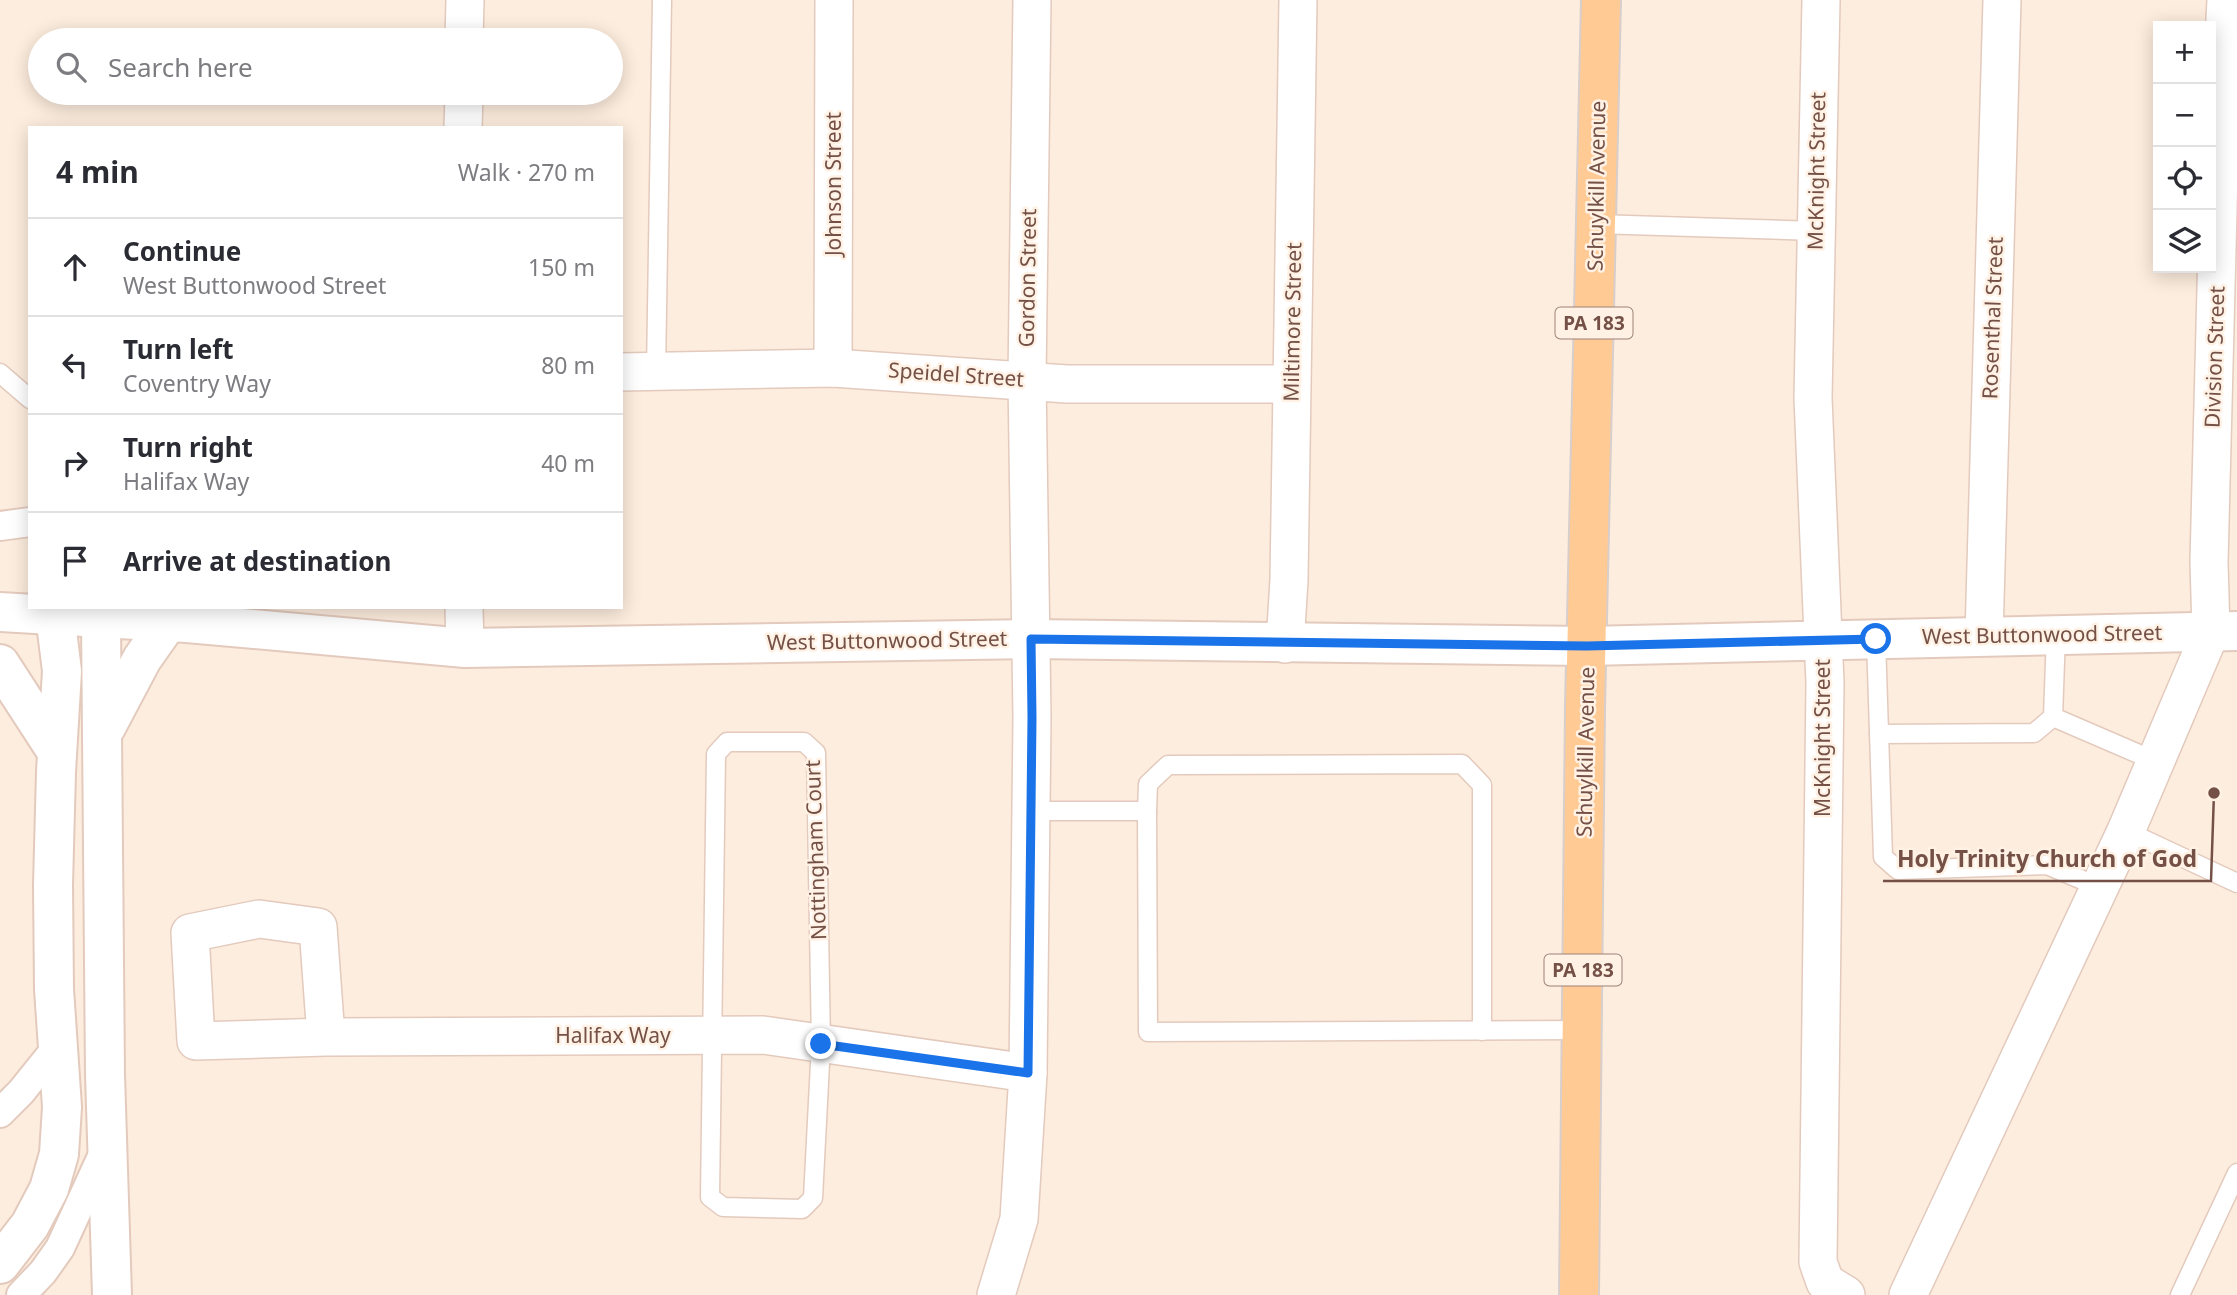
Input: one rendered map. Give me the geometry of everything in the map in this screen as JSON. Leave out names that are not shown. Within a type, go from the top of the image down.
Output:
[{"type":"main road","name":"Schuylkill Avenue","points":[[1579,1295],[1587,646],[1601,0]]},
{"type":"street","points":[[464,28],[465,0]]},
{"type":"street","name":"Johnson Street","points":[[833,368],[834,0]]},
{"type":"street","name":"Gordon Street","points":[[996,1295],[1019,1219],[1028,1073],[1031,639],[1027,379],[1032,0]]},
{"type":"street","name":"Miltimore Street","points":[[1285,643],[1289,580],[1298,0]]},
{"type":"street","name":"McKnight Street","points":[[1821,0],[1813,398],[1825,682],[1818,1262],[1825,1282],[1846,1295]]},
{"type":"street","name":"Rosenthal Street","points":[[1984,636],[2002,0]]},
{"type":"street","name":"Division Street","points":[[2224,631],[2209,562],[2228,205],[2221,92],[2226,0]]},
{"type":"street","points":[[463,126],[464,105]]},
{"type":"street","name":"Speidel Street","points":[[638,372],[833,368],[1027,379],[1067,384],[1291,384]]},
{"type":"street","points":[[0,526],[28,522]]},
{"type":"street","points":[[464,609],[465,649]]},
{"type":"street","points":[[0,1264],[30,1225],[49,1189],[59,1154],[62,1107],[54,989],[53,898],[62,671],[54,611]]},
{"type":"street","name":"West Buttonwood Street","points":[[0,612],[54,611],[181,618],[465,649],[1031,639],[1587,646],[2224,631]]},
{"type":"street","points":[[101,614],[104,1061],[112,1295]]},
{"type":"street","points":[[102,736],[136,669],[181,618]]},
{"type":"street","points":[[1908,1295],[2126,831],[2155,761],[2224,631]]},
{"type":"street","points":[[0,664],[57,752]]},
{"type":"street","name":"Halifax Way","points":[[326,1037],[318,927],[259,919],[190,933],[196,1041],[326,1037],[764,1035],[1028,1073]]},
{"type":"street","points":[[0,1113],[21,1092],[58,1046]]},
{"type":"street","points":[[21,1295],[43,1272],[60,1248],[107,1145]]},
{"type":"lane","points":[[638,372],[662,0]]},
{"type":"lane","points":[[1596,224],[1816,231]]},
{"type":"lane","points":[[0,373],[28,397]]},
{"type":"lane","points":[[1879,734],[2034,733],[2053,717],[2056,634]]},
{"type":"lane","points":[[1876,639],[1883,857],[1898,870],[2047,865],[2099,887]]},
{"type":"lane","points":[[2053,717],[2155,761]]},
{"type":"lane","name":"Nottingham Court","points":[[727,742],[804,742],[816,753],[821,1044],[813,1198],[802,1209],[723,1208],[709,1197],[716,754],[727,742]]},
{"type":"lane","points":[[1482,1031],[1482,785],[1462,764],[1168,765],[1148,784],[1148,1032],[1482,1031],[1582,1030]]},
{"type":"lane","points":[[1031,811],[1147,811]]},
{"type":"lane","points":[[2126,831],[2237,883]]},
{"type":"lane","points":[[2180,1295],[2237,1173]]},
{"type":"place","name":"Holy Trinity Church of God","points":[[2214,793]]},
{"type":"route","points":[[821,1044],[1028,1073],[1031,639],[1587,646],[1876,639]]}]
